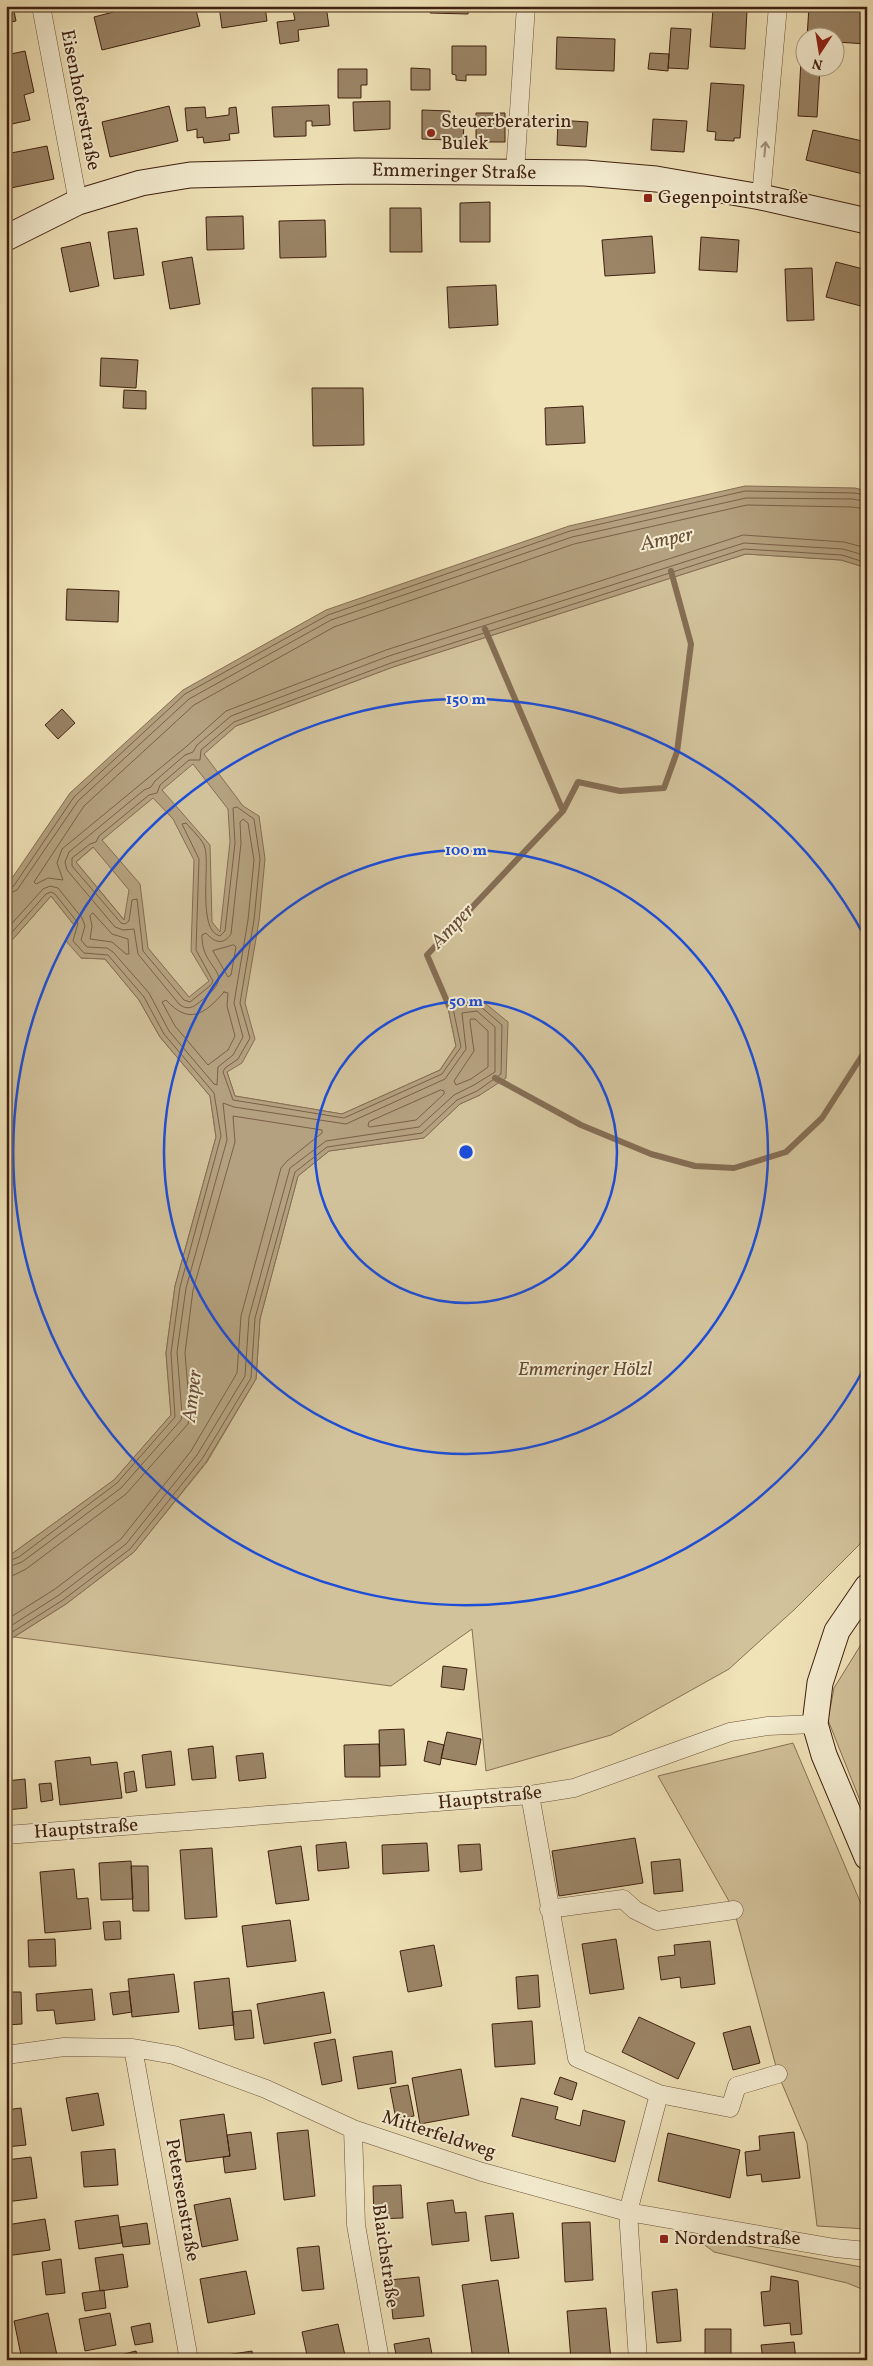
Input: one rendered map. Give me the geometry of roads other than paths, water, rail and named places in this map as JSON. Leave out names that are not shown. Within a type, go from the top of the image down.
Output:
[{"type":"street","name":"Eisenhoferstraße","points":[[40,6],[78,202]]},
{"type":"street","points":[[515,172],[526,6]]},
{"type":"street","points":[[761,198],[778,6]]},
{"type":"street","name":"Emmeringer Straße","points":[[6,238],[78,202],[142,183],[190,176],[357,171],[515,172],[656,179],[761,198],[867,221]]},
{"type":"street","points":[[867,1587],[837,1631],[820,1684],[815,1724],[824,1755],[867,1857]]},
{"type":"street","name":"Hauptstraße","points":[[6,1835],[530,1795],[574,1788],[730,1732],[768,1726],[815,1724]]},
{"type":"street","points":[[530,1795],[549,1909],[578,2058],[659,2094],[730,2108],[737,2086],[778,2074]]},
{"type":"street","points":[[549,1909],[623,1899],[635,1910],[657,1921],[734,1910]]},
{"type":"street","name":"Mitterfeldweg","points":[[6,2055],[64,2047],[133,2048],[174,2055],[257,2085],[353,2128],[482,2172],[628,2212],[835,2248],[867,2251]]},
{"type":"street","name":"Petersenstraße","points":[[133,2048],[189,2360]]},
{"type":"street","points":[[638,2360],[628,2212],[659,2094]]},
{"type":"street","name":"Blaichstraße","points":[[353,2128],[356,2225],[380,2360]]},
{"type":"water","points":[[745,486],[855,488],[867,491],[867,568],[841,560],[746,554],[393,667],[236,726],[204,754],[243,806],[259,816],[265,859],[259,921],[245,1003],[255,1039],[242,1063],[227,1072],[235,1096],[342,1114],[440,1070],[456,1046],[446,998],[461,1002],[480,999],[508,1022],[506,1078],[480,1095],[460,1104],[424,1138],[329,1151],[298,1176],[260,1319],[256,1379],[206,1462],[134,1552],[66,1604],[6,1642],[6,1558],[114,1480],[171,1415],[166,1353],[175,1286],[216,1137],[210,1096],[160,1037],[139,1000],[105,959],[81,958],[66,941],[74,925],[51,896],[6,947],[6,887],[70,793],[183,690],[326,610],[569,526]],"holes":[[[193,764],[228,809],[230,842],[220,932],[212,922],[210,845],[162,790]],[[153,798],[173,819],[194,860],[191,951],[209,981],[189,997],[148,948],[140,884],[102,840]],[[93,847],[129,890],[124,920],[76,862]]]},
{"type":"waterway","points":[[449,1006],[427,955],[563,811],[578,782],[620,791],[664,788],[677,752],[691,644],[671,571]]},
{"type":"waterway","name":"Amper","points":[[485,629],[563,811]]},
{"type":"waterway","points":[[495,1078],[581,1125],[651,1154],[695,1166],[734,1168],[786,1152],[822,1118],[867,1048]]},
{"type":"place","name":"Steuerberaterin Bulek","points":[[431,133]]},
{"type":"place","name":"Gegenpointstraße","points":[[648,198]]},
{"type":"place","name":"Nordendstraße","points":[[664,2239]]},
{"type":"park label","name":"Emmeringer Hölzl","points":[[585,1370]]}]
